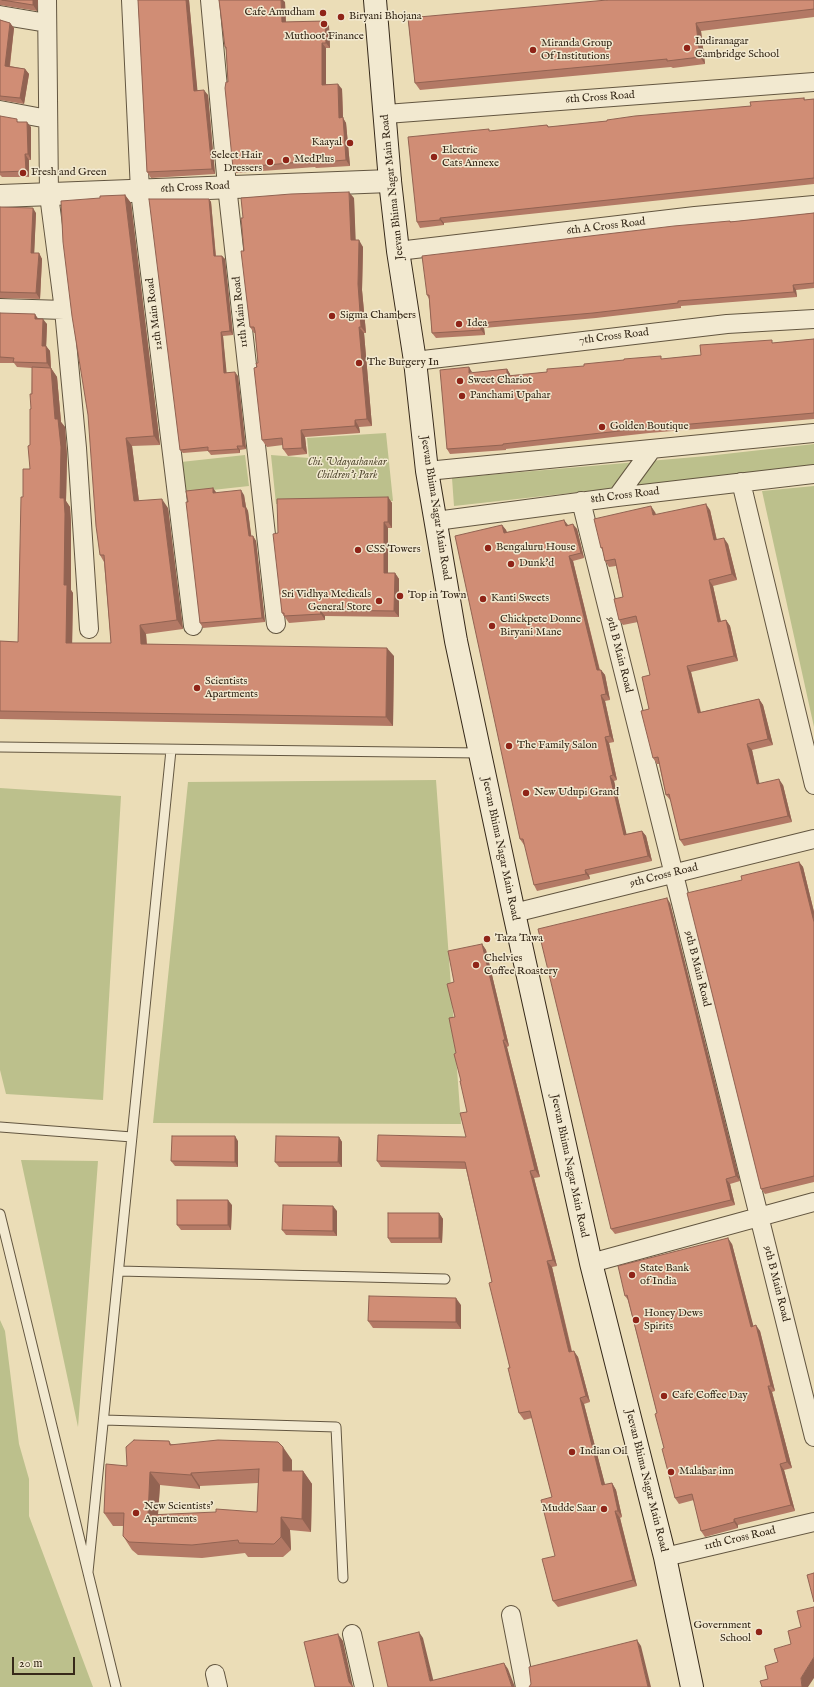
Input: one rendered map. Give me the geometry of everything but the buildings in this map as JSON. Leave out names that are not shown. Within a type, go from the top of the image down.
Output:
[{"type":"main road","name":"Jeevan Bhima Nagar Main Road","points":[[375,0],[386,114],[390,181],[398,251],[415,361],[427,471],[456,641],[590,1263],[665,1557],[692,1687]]},
{"type":"main road","name":"6th Cross Road","points":[[0,196],[140,192],[227,186],[390,181]]},
{"type":"street","points":[[47,0],[49,195],[64,310],[77,448],[89,629]]},
{"type":"street","name":"12th Main Road","points":[[131,0],[140,192],[193,626]]},
{"type":"street","name":"11th Main Road","points":[[210,0],[227,186],[276,624]]},
{"type":"street","points":[[0,16],[47,23]]},
{"type":"street","name":"6th Cross Road","points":[[386,114],[814,82]]},
{"type":"street","points":[[0,110],[48,119]]},
{"type":"street","name":"6th A Cross Road","points":[[398,251],[695,216],[814,204]]},
{"type":"street","points":[[0,308],[64,310]]},
{"type":"street","name":"7th Cross Road","points":[[415,361],[727,324],[814,319]]},
{"type":"street","points":[[427,471],[814,433]]},
{"type":"street","points":[[617,496],[652,449]]},
{"type":"street","name":"8th Cross Road","points":[[436,521],[617,496],[814,474]]},
{"type":"street","points":[[741,482],[814,786]]},
{"type":"street","name":"9th B Main Road","points":[[581,501],[814,1438]]},
{"type":"street","name":"9th Cross Road","points":[[514,913],[814,839]]},
{"type":"street","points":[[590,1263],[814,1202]]},
{"type":"street","name":"11th Cross Road","points":[[665,1557],[814,1522]]},
{"type":"street","points":[[511,1615],[525,1687]]},
{"type":"street","points":[[352,1634],[364,1687]]},
{"type":"lane","points":[[0,747],[480,753]]},
{"type":"lane","points":[[88,1572],[171,750]]},
{"type":"lane","points":[[0,1126],[132,1137]]},
{"type":"lane","points":[[0,1214],[116,1687]]},
{"type":"lane","points":[[118,1271],[445,1279]]},
{"type":"lane","points":[[104,1420],[336,1427],[343,1578]]},
{"type":"green space","name":"Chi. Udayashankar Children's Park","points":[[386,433],[393,501],[276,504],[271,455],[309,458],[307,438]]},
{"type":"green space","points":[[814,444],[814,466],[454,506],[452,478],[707,456]]},
{"type":"green space","points":[[245,455],[249,486],[185,493],[181,462]]},
{"type":"green space","points":[[814,486],[814,727],[762,491]]},
{"type":"green space","points":[[436,780],[461,1124],[153,1123],[188,782]]},
{"type":"green space","points":[[0,788],[121,796],[103,1100],[6,1094],[0,1070]]},
{"type":"green space","points":[[21,1160],[98,1161],[78,1427]]},
{"type":"green space","points":[[0,1320],[5,1331],[19,1444],[29,1479],[29,1516],[93,1687],[0,1687]]},
{"type":"place","name":"Cafe Amudham","points":[[323,13]]},
{"type":"place","name":"Biryani Bhojana","points":[[341,17]]},
{"type":"place","name":"Muthoot Finance","points":[[324,24]]},
{"type":"place","name":"Indiranagar Cambridge School","points":[[687,48]]},
{"type":"place","name":"Miranda Group Of Institutions","points":[[533,50]]},
{"type":"place","name":"Kaayal","points":[[350,143]]},
{"type":"place","name":"Electric Cats Annexe","points":[[434,157]]},
{"type":"place","name":"MedPlus","points":[[286,160]]},
{"type":"place","name":"Select Hair Dressers","points":[[270,162]]},
{"type":"place","name":"Fresh and Green","points":[[23,173]]},
{"type":"place","name":"Sigma Chambers","points":[[332,316]]},
{"type":"place","name":"Idea","points":[[459,324]]},
{"type":"place","name":"The Burgery In","points":[[359,363]]},
{"type":"place","name":"Sweet Chariot","points":[[460,381]]},
{"type":"place","name":"Panchami Upahar","points":[[462,396]]},
{"type":"place","name":"Golden Boutique","points":[[602,427]]},
{"type":"place","name":"Bengaluru House","points":[[488,548]]},
{"type":"place","name":"CSS Towers","points":[[358,550]]},
{"type":"place","name":"Dunk'd","points":[[511,564]]},
{"type":"place","name":"Top in Town","points":[[400,596]]},
{"type":"place","name":"Kanti Sweets","points":[[483,599]]},
{"type":"place","name":"Sri Vidhya Medicals General Store","points":[[379,601]]},
{"type":"place","name":"Chickpete Donne Biryani Mane","points":[[492,626]]},
{"type":"place","name":"Scientists Apartments","points":[[197,688]]},
{"type":"place","name":"The Family Salon","points":[[509,746]]},
{"type":"place","name":"New Udupi Grand","points":[[526,793]]},
{"type":"place","name":"Taza Tawa","points":[[487,939]]},
{"type":"place","name":"Chelvies Coffee Roastery","points":[[476,965]]},
{"type":"place","name":"State Bank of India","points":[[632,1275]]},
{"type":"place","name":"Honey Dews Spirits","points":[[636,1320]]},
{"type":"place","name":"Cafe Coffee Day","points":[[664,1396]]},
{"type":"place","name":"Indian Oil","points":[[572,1452]]},
{"type":"place","name":"Malabar inn","points":[[671,1472]]},
{"type":"place","name":"Mudde Saar","points":[[604,1509]]},
{"type":"place","name":"New Scientists' Apartments","points":[[136,1513]]},
{"type":"place","name":"Government School","points":[[759,1632]]}]
